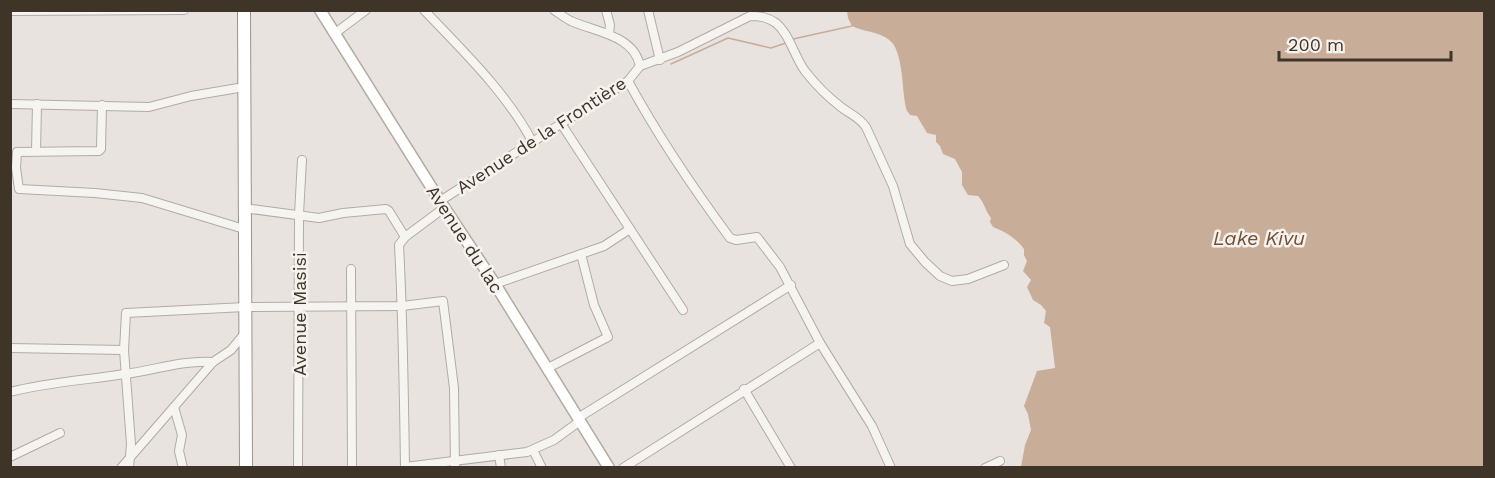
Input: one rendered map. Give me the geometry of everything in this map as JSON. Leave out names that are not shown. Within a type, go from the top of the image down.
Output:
[{"type":"highway","points":[[244,10],[246,468]]},
{"type":"main road","name":"Avenue du lac","points":[[320,10],[609,468]]},
{"type":"street","points":[[10,11],[184,10]]},
{"type":"street","points":[[334,34],[366,10]]},
{"type":"street","points":[[424,10],[511,107],[523,123],[533,143]]},
{"type":"street","points":[[554,10],[572,21],[609,34],[633,51],[640,66],[660,60],[751,13],[762,16],[781,29],[806,72],[827,95],[843,109],[861,120],[866,127],[893,186],[910,244],[925,262],[940,276],[952,281],[968,279],[1004,265]]},
{"type":"street","points":[[606,10],[610,25],[609,34]]},
{"type":"street","points":[[648,10],[660,60]]},
{"type":"street","name":"Avenue de la Frontière","points":[[405,237],[442,204],[628,81],[640,66]]},
{"type":"street","points":[[628,81],[699,195],[730,238],[736,240],[753,236],[760,239],[791,285],[820,343],[872,426],[891,468]]},
{"type":"street","points":[[10,104],[149,107],[191,96],[244,87]]},
{"type":"street","points":[[36,151],[37,104]]},
{"type":"street","points":[[102,105],[101,149],[99,151],[19,152],[16,154],[17,187],[19,189],[95,192],[141,198],[244,229]]},
{"type":"street","points":[[562,125],[682,310]]},
{"type":"street","name":"Avenue Masisi","points":[[298,468],[299,214],[302,160]]},
{"type":"street","points":[[244,208],[318,218],[343,213],[386,209],[389,211],[405,237],[399,245],[405,467],[454,464],[533,450],[554,440],[579,420],[791,285]]},
{"type":"street","points":[[495,284],[604,246],[630,229]]},
{"type":"street","points":[[548,368],[608,337],[594,305],[581,254]]},
{"type":"street","points":[[351,269],[352,468]]},
{"type":"street","points":[[129,463],[131,444],[124,350],[125,315],[129,311],[245,307],[402,306],[443,301],[454,388],[454,464]]},
{"type":"street","points":[[121,468],[129,463],[213,362],[231,350],[245,333]]},
{"type":"street","points":[[623,468],[744,389],[820,343]]},
{"type":"street","points":[[10,348],[124,350]]},
{"type":"street","points":[[10,392],[190,362],[213,362]]},
{"type":"street","points":[[744,389],[791,468]]},
{"type":"street","points":[[174,407],[182,435],[180,452],[183,468]]},
{"type":"street","points":[[10,457],[60,433]]},
{"type":"street","points":[[533,450],[542,468]]},
{"type":"street","points":[[499,455],[501,468]]},
{"type":"street","points":[[985,468],[1000,461]]},
{"type":"water","name":"Lake Kivu","points":[[847,11],[1484,11],[1484,467],[1021,467],[1025,445],[1031,430],[1024,406],[1037,371],[1055,368],[1050,327],[1044,323],[1046,311],[1033,300],[1027,287],[1031,280],[1023,271],[1027,261],[1024,249],[1010,235],[993,227],[990,222],[991,218],[978,196],[968,195],[962,185],[962,172],[955,159],[943,154],[936,142],[936,135],[927,133],[917,116],[910,115],[907,111],[900,62],[893,45],[884,36],[852,26]]},
{"type":"waterway","points":[[793,39],[852,26]]},
{"type":"waterway","points":[[671,64],[728,38],[771,48],[786,43]]}]
